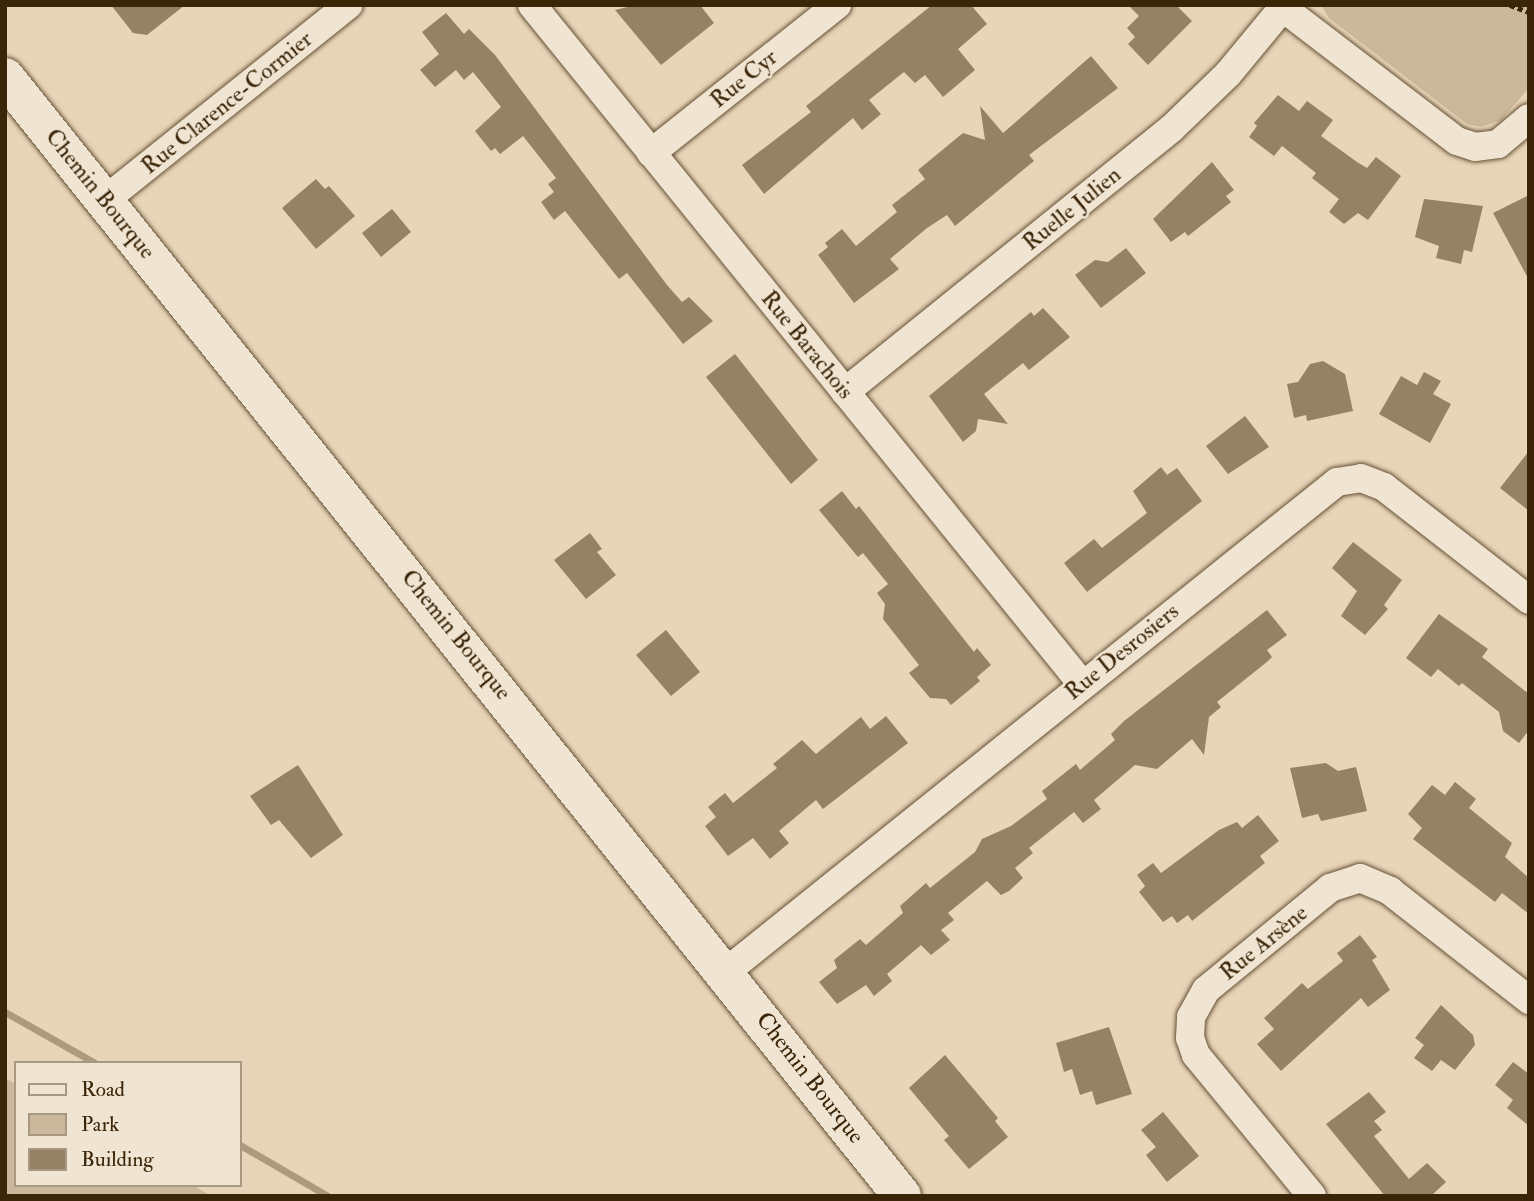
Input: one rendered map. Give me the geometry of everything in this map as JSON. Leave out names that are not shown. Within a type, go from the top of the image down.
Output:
[{"type":"street","name":"Rue Clarence-Cormier","points":[[105,200],[348,5]]},
{"type":"street","name":"Rue Barachois","points":[[532,5],[1082,684]]},
{"type":"street","name":"Rue Cyr","points":[[651,153],[836,5]]},
{"type":"street","name":"Ruelle Julien","points":[[845,392],[1172,128],[1228,74],[1284,7],[1457,141],[1475,147],[1498,144],[1529,118]]},
{"type":"street","name":"Chemin Bourque","points":[[5,77],[727,971],[902,1196]]},
{"type":"street","name":"Rue Desrosiers","points":[[727,971],[1318,493],[1352,478],[1372,481],[1390,491],[1529,600]]},
{"type":"street","name":"Rue Arsène","points":[[1312,1196],[1196,1055],[1190,1038],[1191,1017],[1206,990],[1330,888],[1360,878],[1390,891],[1529,1000]]},
{"type":"path","points":[[1510,5],[1529,12]]},
{"type":"green space","points":[[1321,5],[1529,5],[1529,88],[1501,120],[1481,127],[1467,124],[1329,18]]},
{"type":"green space","points":[[5,1078],[14,1083],[14,1187],[196,1187],[211,1196],[5,1196]]},
{"type":"building","points":[[111,5],[185,5],[147,35],[133,33]]},
{"type":"building","points":[[636,5],[700,5],[714,23],[661,65],[615,10]]},
{"type":"building","points":[[932,5],[971,5],[987,24],[958,49],[975,70],[943,97],[925,75],[915,83],[904,72],[869,100],[881,114],[862,130],[853,118],[764,194],[742,165],[811,112],[806,106]]},
{"type":"building","points":[[1128,5],[1176,5],[1192,21],[1148,65],[1128,44],[1135,37],[1127,28],[1139,16]]},
{"type":"building","points":[[446,13],[464,34],[469,29],[495,55],[667,285],[682,302],[689,297],[713,321],[683,344],[627,273],[619,279],[565,211],[554,220],[541,202],[554,192],[548,184],[556,178],[523,136],[500,154],[495,148],[491,151],[475,131],[501,107],[473,72],[464,80],[456,70],[435,87],[420,70],[439,54],[422,32]]},
{"type":"building","points":[[1091,56],[1118,88],[1029,155],[1034,161],[955,226],[947,215],[927,228],[890,259],[899,269],[854,303],[818,255],[828,247],[825,243],[842,229],[856,246],[897,212],[892,205],[925,179],[918,170],[963,133],[985,140],[980,106],[1003,133]]},
{"type":"building","points":[[1278,95],[1299,111],[1307,101],[1333,120],[1321,136],[1357,162],[1367,168],[1376,157],[1401,176],[1368,220],[1358,213],[1344,224],[1329,212],[1339,199],[1312,178],[1316,173],[1282,146],[1274,156],[1249,137],[1257,126],[1254,123]]},
{"type":"building","points":[[1212,162],[1234,190],[1226,196],[1231,202],[1188,236],[1185,232],[1171,242],[1153,219]]},
{"type":"building","points":[[316,179],[325,189],[329,186],[355,216],[316,249],[282,208]]},
{"type":"building","points":[[1529,195],[1529,280],[1493,213]]},
{"type":"building","points":[[1424,199],[1483,206],[1472,252],[1464,250],[1461,264],[1436,258],[1439,246],[1415,237]]},
{"type":"building","points":[[392,209],[411,232],[381,257],[362,233]]},
{"type":"building","points":[[1126,248],[1146,273],[1101,308],[1075,275],[1095,260],[1108,262]]},
{"type":"building","points":[[1043,308],[1070,337],[1029,370],[1023,363],[984,394],[1008,424],[978,419],[976,431],[963,442],[929,396],[1031,312],[1034,316]]},
{"type":"building","points":[[735,354],[818,460],[791,484],[706,377]]},
{"type":"building","points":[[1323,361],[1345,374],[1353,411],[1307,421],[1306,415],[1294,418],[1287,384],[1298,382],[1310,364]]},
{"type":"building","points":[[1424,372],[1441,381],[1433,394],[1451,404],[1430,443],[1379,414],[1401,376],[1417,385]]},
{"type":"building","points":[[1245,416],[1269,447],[1228,474],[1206,446]]},
{"type":"building","points":[[1529,451],[1529,511],[1500,488]]},
{"type":"building","points":[[1161,467],[1167,475],[1177,468],[1202,501],[1087,592],[1064,563],[1094,539],[1102,548],[1147,513],[1133,491]]},
{"type":"building","points":[[842,491],[856,509],[859,506],[974,652],[977,648],[991,665],[977,677],[980,681],[951,705],[946,699],[930,698],[909,673],[919,665],[883,619],[885,604],[877,593],[888,584],[863,553],[858,557],[819,510]]},
{"type":"building","points":[[590,533],[602,549],[597,552],[616,575],[586,599],[554,560]]},
{"type":"building","points":[[1353,542],[1402,580],[1384,605],[1388,609],[1365,635],[1341,616],[1357,591],[1332,568]]},
{"type":"building","points":[[1267,610],[1287,635],[1267,650],[1272,657],[1268,661],[1217,702],[1221,707],[1209,717],[1204,755],[1192,739],[1157,769],[1135,765],[1094,800],[1101,809],[1083,823],[1074,812],[1029,848],[1033,853],[1015,868],[1023,878],[1009,891],[1001,895],[987,881],[948,913],[954,920],[941,930],[950,940],[931,955],[921,945],[887,974],[892,981],[874,996],[866,985],[837,1004],[819,982],[837,968],[834,960],[860,939],[866,945],[903,913],[900,906],[926,883],[930,888],[975,852],[982,839],[1011,826],[1047,799],[1042,791],[1076,764],[1080,770],[1115,740],[1111,734],[1124,721]]},
{"type":"building","points":[[1439,614],[1488,649],[1482,657],[1529,694],[1529,730],[1519,743],[1503,731],[1499,712],[1462,683],[1459,686],[1438,669],[1431,677],[1406,658]]},
{"type":"building","points":[[666,630],[700,672],[671,696],[636,655]]},
{"type":"building","points":[[886,716],[908,743],[823,809],[816,800],[779,831],[789,843],[770,859],[753,838],[728,856],[705,826],[716,817],[708,807],[725,793],[733,803],[777,768],[773,764],[802,740],[816,754],[861,717],[870,729]]},
{"type":"building","points":[[1326,763],[1338,771],[1356,767],[1367,811],[1321,821],[1318,814],[1302,818],[1290,768]]},
{"type":"building","points":[[298,765],[343,835],[311,858],[279,820],[271,825],[250,796]]},
{"type":"building","points":[[1455,782],[1476,799],[1469,808],[1512,843],[1505,857],[1529,878],[1529,914],[1502,893],[1495,902],[1413,839],[1422,828],[1408,814],[1432,785],[1445,795]]},
{"type":"building","points":[[1258,815],[1279,841],[1260,856],[1265,863],[1192,921],[1188,915],[1177,923],[1172,916],[1163,922],[1139,892],[1145,886],[1137,875],[1153,863],[1161,873],[1219,830],[1237,822],[1242,828]]},
{"type":"building","points":[[1360,935],[1377,957],[1372,960],[1390,990],[1368,1007],[1361,998],[1281,1071],[1257,1044],[1274,1029],[1264,1018],[1302,983],[1308,989],[1343,961],[1337,953]]},
{"type":"building","points":[[1441,1005],[1473,1035],[1475,1045],[1455,1070],[1441,1060],[1432,1071],[1414,1058],[1424,1045],[1415,1038]]},
{"type":"building","points":[[1109,1027],[1132,1094],[1096,1105],[1092,1091],[1080,1095],[1072,1069],[1064,1072],[1056,1043]]},
{"type":"building","points":[[945,1055],[998,1118],[995,1121],[1008,1137],[969,1169],[944,1140],[949,1136],[909,1088]]},
{"type":"building","points":[[1513,1062],[1529,1074],[1529,1126],[1507,1108],[1513,1100],[1495,1085]]},
{"type":"building","points":[[1369,1092],[1386,1112],[1374,1121],[1382,1130],[1374,1136],[1409,1179],[1427,1163],[1446,1182],[1431,1196],[1385,1196],[1326,1124]]},
{"type":"building","points":[[1163,1112],[1199,1156],[1167,1182],[1146,1155],[1156,1147],[1141,1130]]},
{"type":"waterway","points":[[5,1012],[91,1061]]},
{"type":"waterway","points":[[242,1146],[328,1196]]}]
